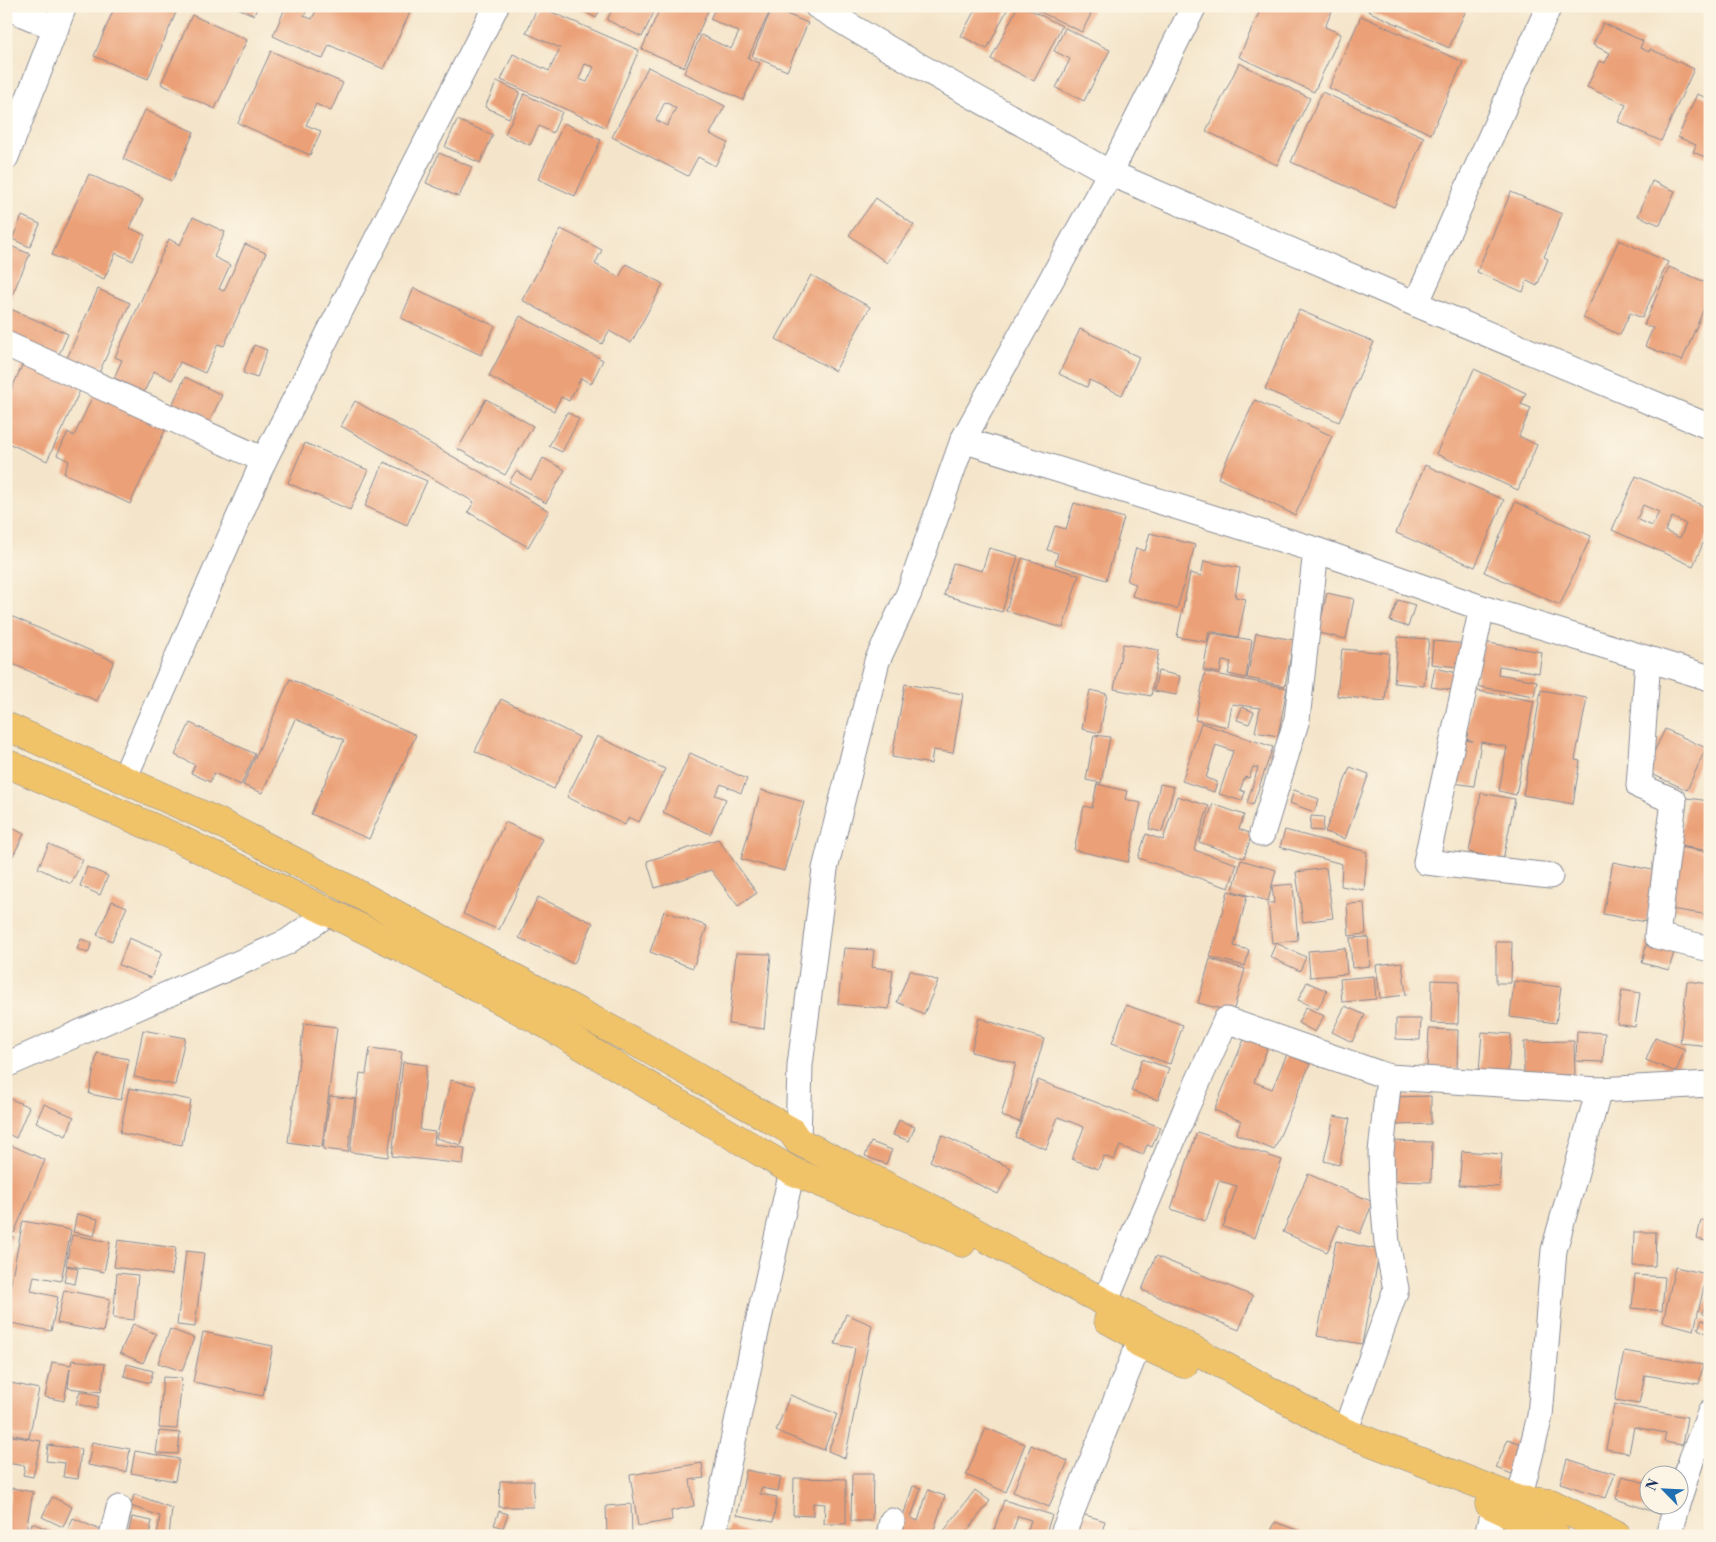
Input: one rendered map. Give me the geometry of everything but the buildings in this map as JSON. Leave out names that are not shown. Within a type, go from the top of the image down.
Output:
[{"type":"main road","points":[[6,726],[216,821],[345,887],[644,1047],[791,1132],[798,1141],[935,1210],[1042,1270],[1230,1368],[1345,1432],[1507,1503],[1556,1536]]},
{"type":"main road","points":[[6,763],[177,838],[402,948],[547,1025],[792,1171],[949,1236],[1039,1285],[1095,1312],[1136,1336],[1139,1343],[1507,1503],[1551,1503],[1617,1536]]},
{"type":"street","points":[[124,779],[264,460],[496,6]]},
{"type":"street","points":[[817,6],[883,46],[1110,172],[1710,428]]},
{"type":"street","points":[[798,1141],[800,1066],[825,869],[877,661],[909,593],[963,440],[1110,172],[1194,6]]},
{"type":"street","points":[[1416,304],[1549,6]]},
{"type":"street","points":[[6,7],[60,17],[6,157]]},
{"type":"street","points":[[6,344],[264,460]]},
{"type":"street","points":[[963,440],[1316,550],[1482,608],[1710,678]]},
{"type":"street","points":[[1262,834],[1297,720],[1316,550]]},
{"type":"street","points":[[1482,608],[1426,862],[1550,876]]},
{"type":"street","points":[[1648,659],[1639,786],[1674,801],[1657,936],[1710,949]]},
{"type":"street","points":[[6,1064],[287,942],[330,912]]},
{"type":"street","points":[[1105,1303],[1187,1106],[1226,1020],[1389,1077],[1599,1090],[1710,1084]]},
{"type":"street","points":[[1345,1432],[1396,1289],[1387,1243],[1381,1152],[1389,1077]]},
{"type":"street","points":[[1486,1536],[1507,1503],[1540,1416],[1554,1250],[1599,1090]]},
{"type":"street","points":[[713,1536],[792,1171]]},
{"type":"street","points":[[1062,1536],[1139,1343]]},
{"type":"street","points":[[1688,1471],[1710,1413]]},
{"type":"street","points":[[112,1536],[119,1508]]},
{"type":"street","points":[[1668,1536],[1675,1514]]}]
